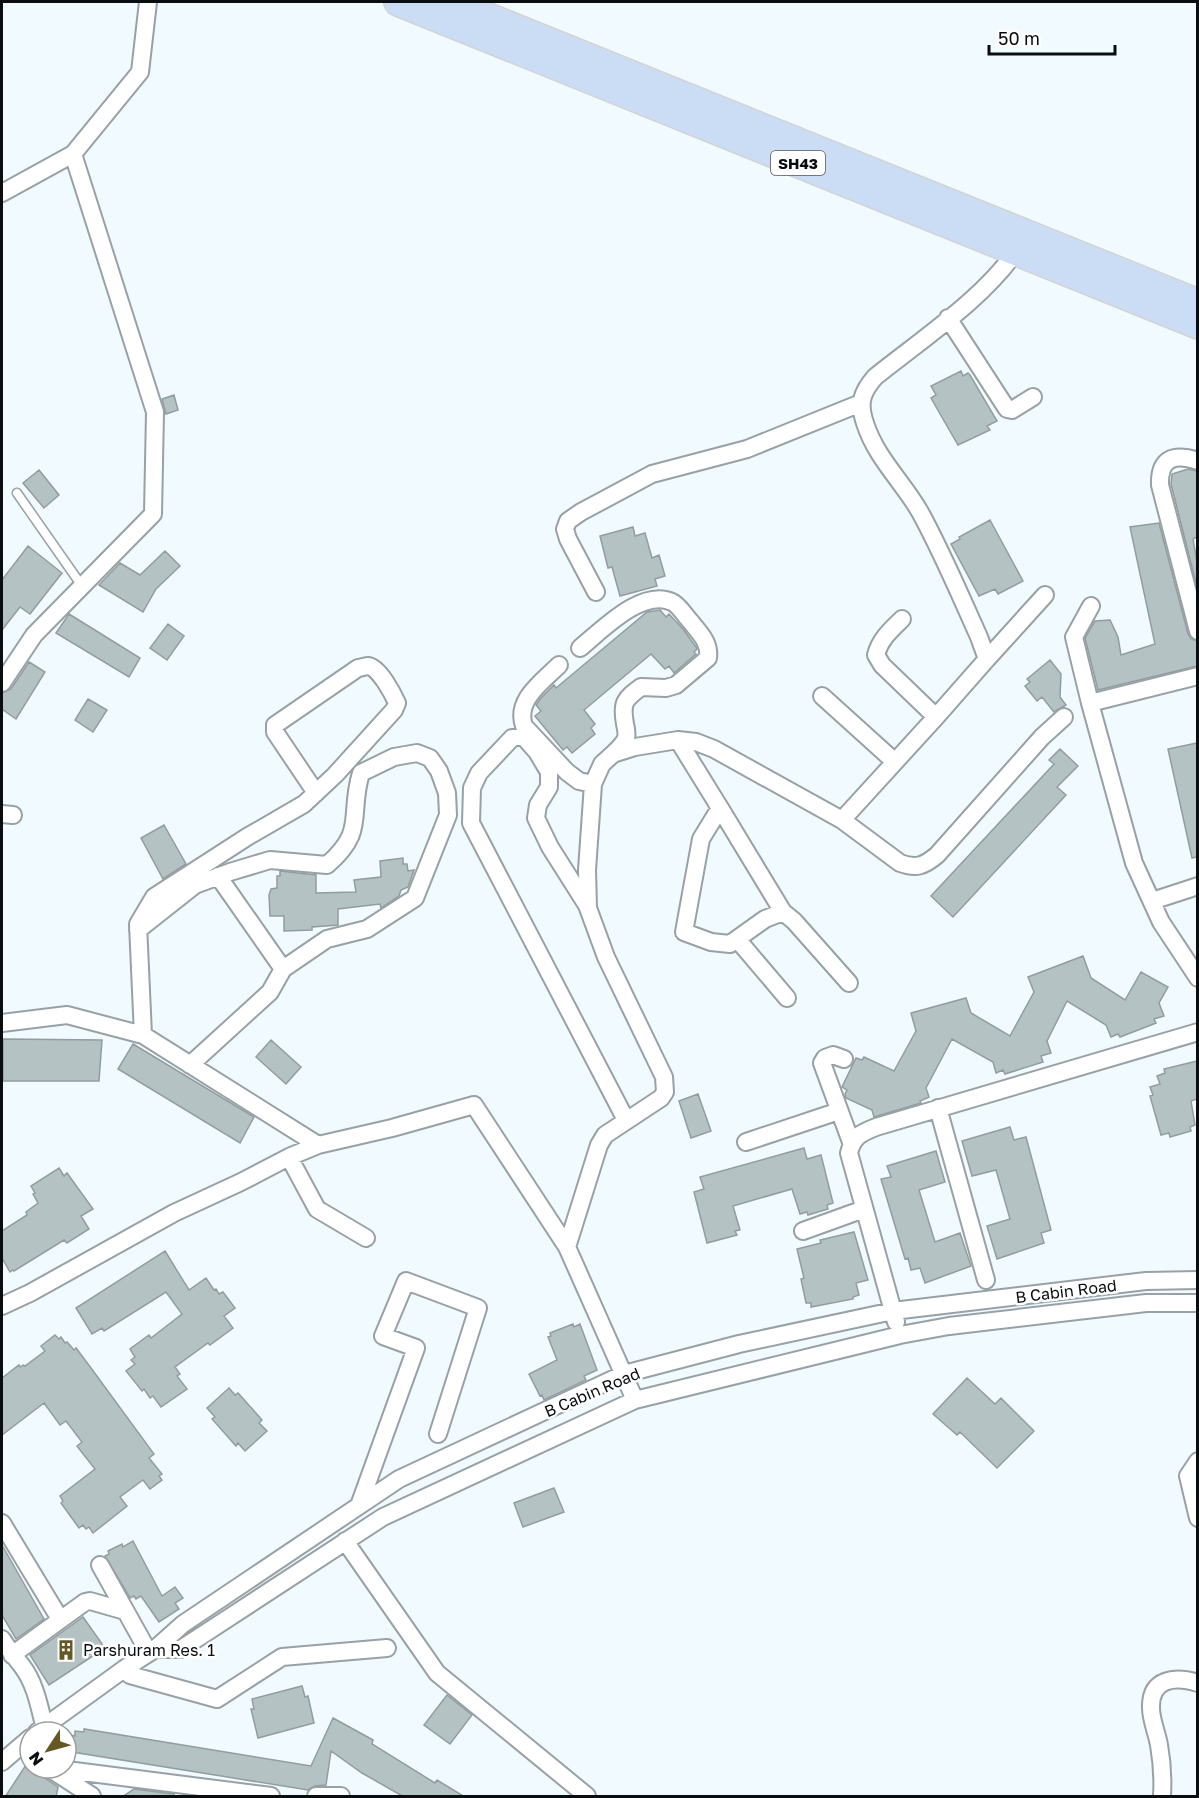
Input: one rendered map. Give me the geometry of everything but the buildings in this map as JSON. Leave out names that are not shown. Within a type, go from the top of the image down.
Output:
[{"type":"main road","name":"SH43","points":[[398,2],[1022,243],[1197,303]]},
{"type":"main road","name":"SH43","points":[[451,2],[1022,243],[1197,325]]},
{"type":"street","points":[[2,193],[73,154],[140,72],[148,2]]},
{"type":"street","points":[[2,683],[34,635],[153,514],[155,412],[73,154]]},
{"type":"street","points":[[987,659],[979,637],[919,511],[881,458],[864,423],[861,403],[864,390],[875,377],[968,303],[1022,243]]},
{"type":"street","points":[[948,318],[1007,409],[1017,408],[1033,397]]},
{"type":"street","points":[[596,592],[568,538],[565,529],[568,521],[652,474],[747,449],[861,403]]},
{"type":"street","points":[[1197,461],[1184,456],[1173,458],[1163,464],[1160,472],[1160,485],[1197,631]]},
{"type":"street","points":[[842,820],[1045,595]]},
{"type":"street","points":[[580,648],[636,604],[658,598],[674,602],[705,639],[709,649],[708,658],[676,685],[666,688],[641,687],[623,704],[625,741],[602,764],[593,784],[587,870],[588,908]]},
{"type":"street","points":[[1091,606],[1074,637],[1134,863],[1161,922],[1197,978]]},
{"type":"street","points":[[902,619],[883,638],[876,655],[882,665],[936,717]]},
{"type":"street","points":[[559,665],[527,697],[521,717],[524,726],[567,772],[579,781],[593,784]]},
{"type":"street","points":[[143,1035],[138,924],[154,897],[303,804],[316,793],[335,776],[394,710],[397,703],[374,668],[368,666],[358,668],[275,725],[275,732],[316,793]]},
{"type":"street","points":[[1090,704],[1197,676]]},
{"type":"street","points":[[822,696],[895,762]]},
{"type":"street","points":[[613,754],[635,747],[678,740],[696,742],[714,749],[842,820],[900,864],[920,867],[937,855],[1042,737],[1064,717]]},
{"type":"street","points":[[567,1247],[599,1145],[605,1135],[661,1098],[665,1092],[664,1077],[606,957],[588,908],[550,847],[536,818],[538,805],[549,787],[549,772],[537,752],[523,736],[513,738],[479,773],[472,788],[471,823],[626,1120]]},
{"type":"street","points":[[678,740],[783,912],[794,921],[849,983]]},
{"type":"street","points":[[138,930],[195,885],[218,876],[270,860],[327,865],[340,853],[352,834],[356,823],[356,789],[361,773],[394,756],[417,753],[430,758],[439,771],[447,793],[448,815],[415,898],[368,929],[327,939],[283,969],[270,992],[190,1065]]},
{"type":"street","points":[[720,808],[701,838],[684,932],[711,942],[730,944],[765,919],[783,912]]},
{"type":"street","points":[[218,876],[283,969]]},
{"type":"street","points":[[1152,901],[1197,886]]},
{"type":"street","points":[[737,939],[787,998]]},
{"type":"street","points":[[2,1023],[67,1015],[143,1035],[318,1145]]},
{"type":"street","points":[[851,1142],[876,1127],[1197,1032]]},
{"type":"street","points":[[844,1059],[833,1055],[825,1058],[822,1063],[851,1142],[849,1153],[900,1335]]},
{"type":"street","points":[[2,1306],[40,1288],[174,1213],[289,1157],[318,1145],[392,1128],[474,1105],[567,1247],[635,1400]]},
{"type":"street","points":[[938,1108],[986,1280]]},
{"type":"street","points":[[746,1142],[839,1110]]},
{"type":"street","points":[[289,1157],[317,1209],[366,1238]]},
{"type":"street","points":[[803,1231],[864,1209]]},
{"type":"street","name":"B Cabin Road","points":[[53,1720],[152,1651],[183,1624],[360,1503],[399,1479],[624,1374],[739,1344],[893,1311],[1146,1281],[1197,1280]]},
{"type":"street","points":[[360,1503],[416,1348],[383,1336],[406,1281],[478,1308],[438,1434]]},
{"type":"street","points":[[1146,1281],[1146,1303]]},
{"type":"street","points":[[100,1565],[125,1611],[152,1651],[181,1649],[383,1517],[635,1400],[900,1335],[949,1326],[1146,1303],[1197,1304]]},
{"type":"street","points":[[1197,1461],[1188,1476],[1197,1518]]},
{"type":"street","points":[[2,1523],[60,1619]]},
{"type":"street","points":[[345,1541],[437,1673],[587,1797]]},
{"type":"street","points":[[12,1655],[60,1619],[90,1601],[125,1611]]},
{"type":"street","points":[[2,1639],[23,1667],[34,1688],[39,1720]]},
{"type":"street","points":[[124,1669],[130,1675],[217,1699],[282,1657],[387,1648]]},
{"type":"street","points":[[1162,1797],[1163,1779],[1159,1743],[1150,1709],[1152,1696],[1158,1686],[1171,1680],[1184,1679],[1197,1683]]},
{"type":"street","points":[[2,1762],[18,1753]]},
{"type":"street","points":[[78,1772],[271,1797]]},
{"type":"street","points":[[67,1780],[92,1797]]},
{"type":"street","points":[[316,1797],[341,1797]]},
{"type":"lane","points":[[16,493],[82,586]]},
{"type":"place","name":"Parshuram Res. 1","points":[[66,1650]]}]
